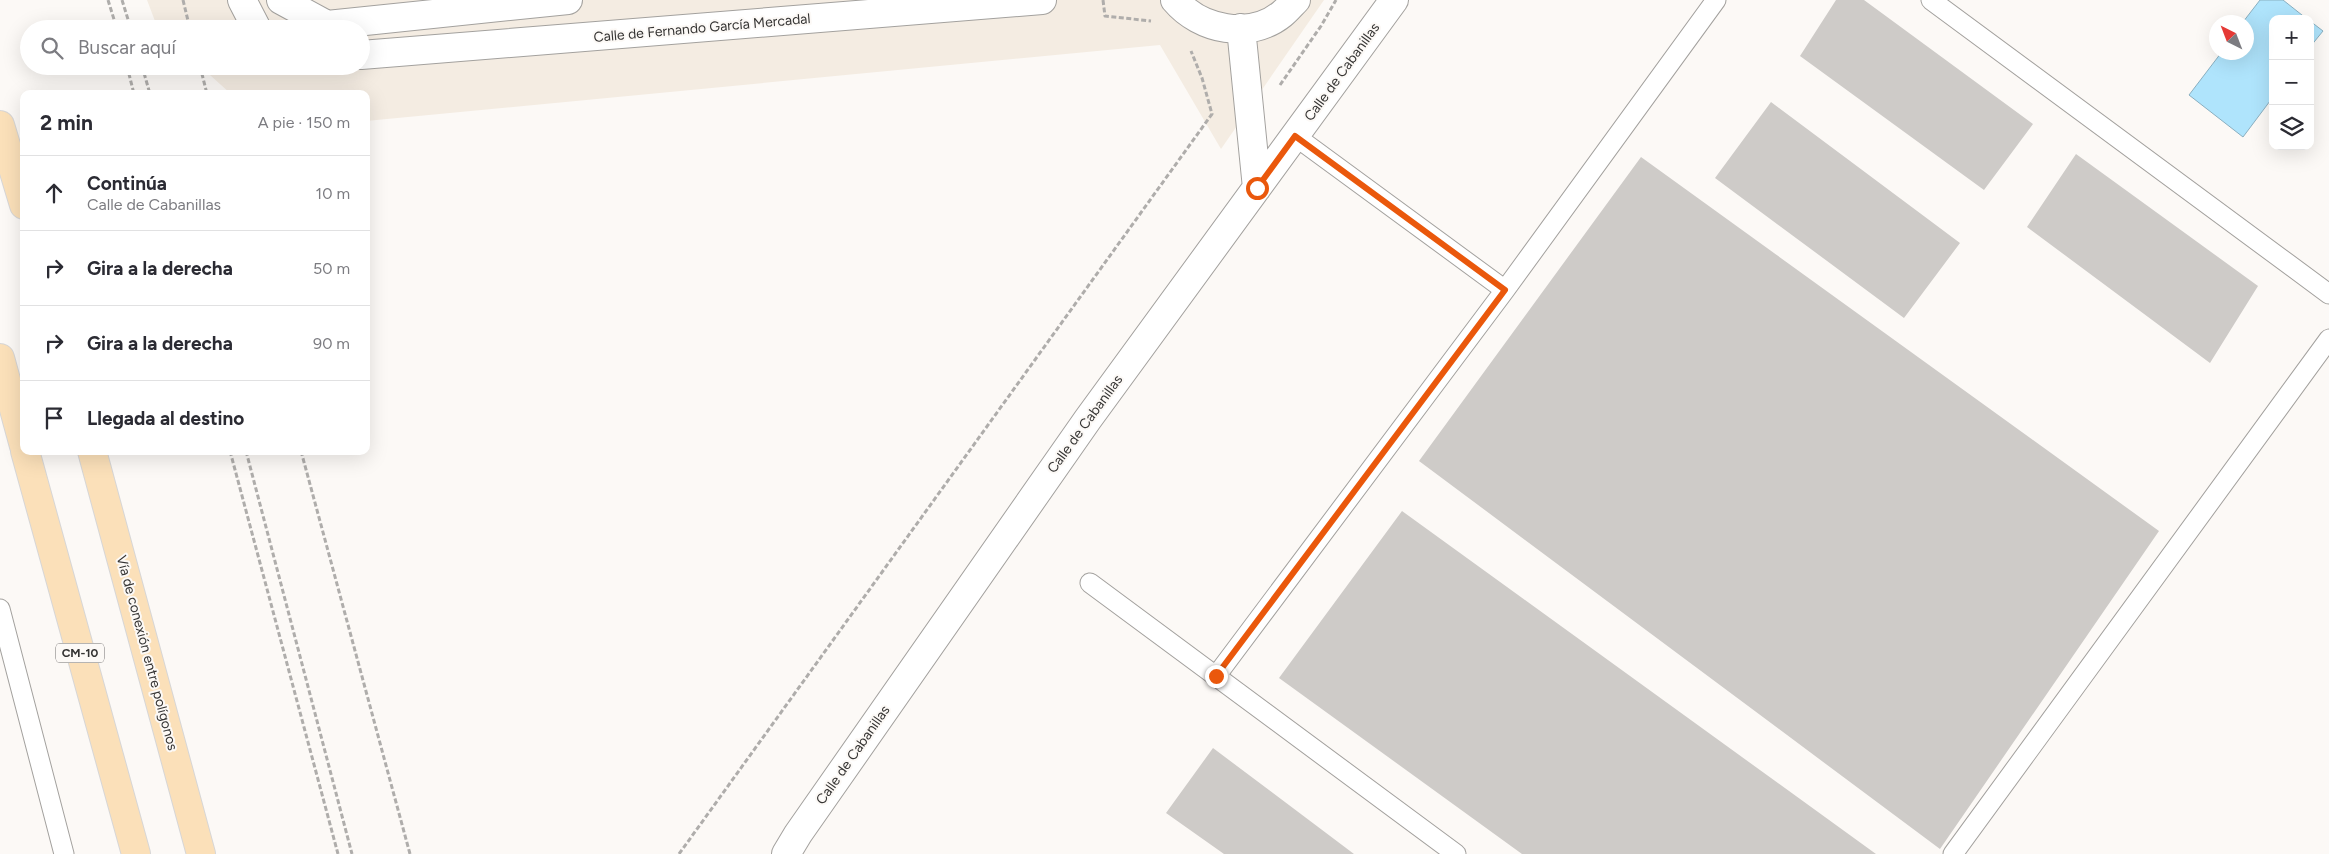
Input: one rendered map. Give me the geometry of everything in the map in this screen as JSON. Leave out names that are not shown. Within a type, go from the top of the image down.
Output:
[{"type":"main road","points":[[0,125],[20,192]]},
{"type":"main road","points":[[0,358],[20,431]]},
{"type":"main road","name":"CM-10","points":[[26,455],[136,854]]},
{"type":"main road","name":"Vía de conexión entre polígonos","points":[[93,455],[201,854]]},
{"type":"street","points":[[242,0],[252,20]]},
{"type":"street","points":[[281,0],[318,20]]},
{"type":"street","points":[[370,21],[568,0]]},
{"type":"street","name":"Calle de Fernando García Mercadal","points":[[370,54],[1042,0]]},
{"type":"street","points":[[1175,0],[1184,10],[1206,23],[1231,29],[1257,26],[1281,15],[1296,0]]},
{"type":"street","name":"Calle de Cabanillas","points":[[786,854],[1082,427],[1394,0]]},
{"type":"street","points":[[1241,28],[1257,188]]},
{"type":"lane","points":[[1216,676],[1505,290],[1716,0]]},
{"type":"lane","points":[[1931,0],[2329,294]]},
{"type":"lane","points":[[1295,136],[1505,290]]},
{"type":"lane","points":[[1953,854],[2329,339]]},
{"type":"lane","points":[[1090,583],[1456,854]]},
{"type":"lane","points":[[0,609],[64,854]]},
{"type":"path","points":[[108,0],[114,20]]},
{"type":"path","points":[[122,0],[128,20]]},
{"type":"path","points":[[183,0],[188,20]]},
{"type":"path","points":[[1103,0],[1106,16],[1156,21]]},
{"type":"path","points":[[1277,88],[1321,26],[1336,0]]},
{"type":"path","points":[[680,854],[1212,114],[1202,78],[1188,44]]},
{"type":"path","points":[[129,75],[133,90]]},
{"type":"path","points":[[145,75],[149,90]]},
{"type":"path","points":[[202,75],[206,90]]},
{"type":"path","points":[[231,455],[338,854]]},
{"type":"path","points":[[247,455],[352,854]]},
{"type":"path","points":[[302,455],[410,854]]},
{"type":"shaded area","points":[[147,0],[1324,0],[1221,149],[1160,45],[370,121],[370,90],[227,90],[210,75],[370,75],[370,20],[155,20]]},
{"type":"water","points":[[2260,0],[2283,0],[2302,15],[2269,15],[2269,102],[2243,137],[2189,95],[2216,60],[2254,60],[2254,15],[2248,15]]},
{"type":"water","points":[[2314,24],[2323,31],[2314,42]]},
{"type":"building","points":[[1836,0],[1864,0],[2033,124],[1984,190],[1800,56]]},
{"type":"building","points":[[1771,102],[1960,243],[1904,318],[1715,178]]},
{"type":"building","points":[[2076,154],[2258,286],[2210,363],[2027,227]]},
{"type":"building","points":[[1641,157],[2159,531],[1940,849],[1419,461]]},
{"type":"building","points":[[1402,511],[1876,854],[1522,854],[1279,678]]},
{"type":"building","points":[[1213,748],[1354,854],[1224,854],[1166,813]]},
{"type":"route","points":[[1216,676],[1505,290],[1295,136],[1257,188]]}]
